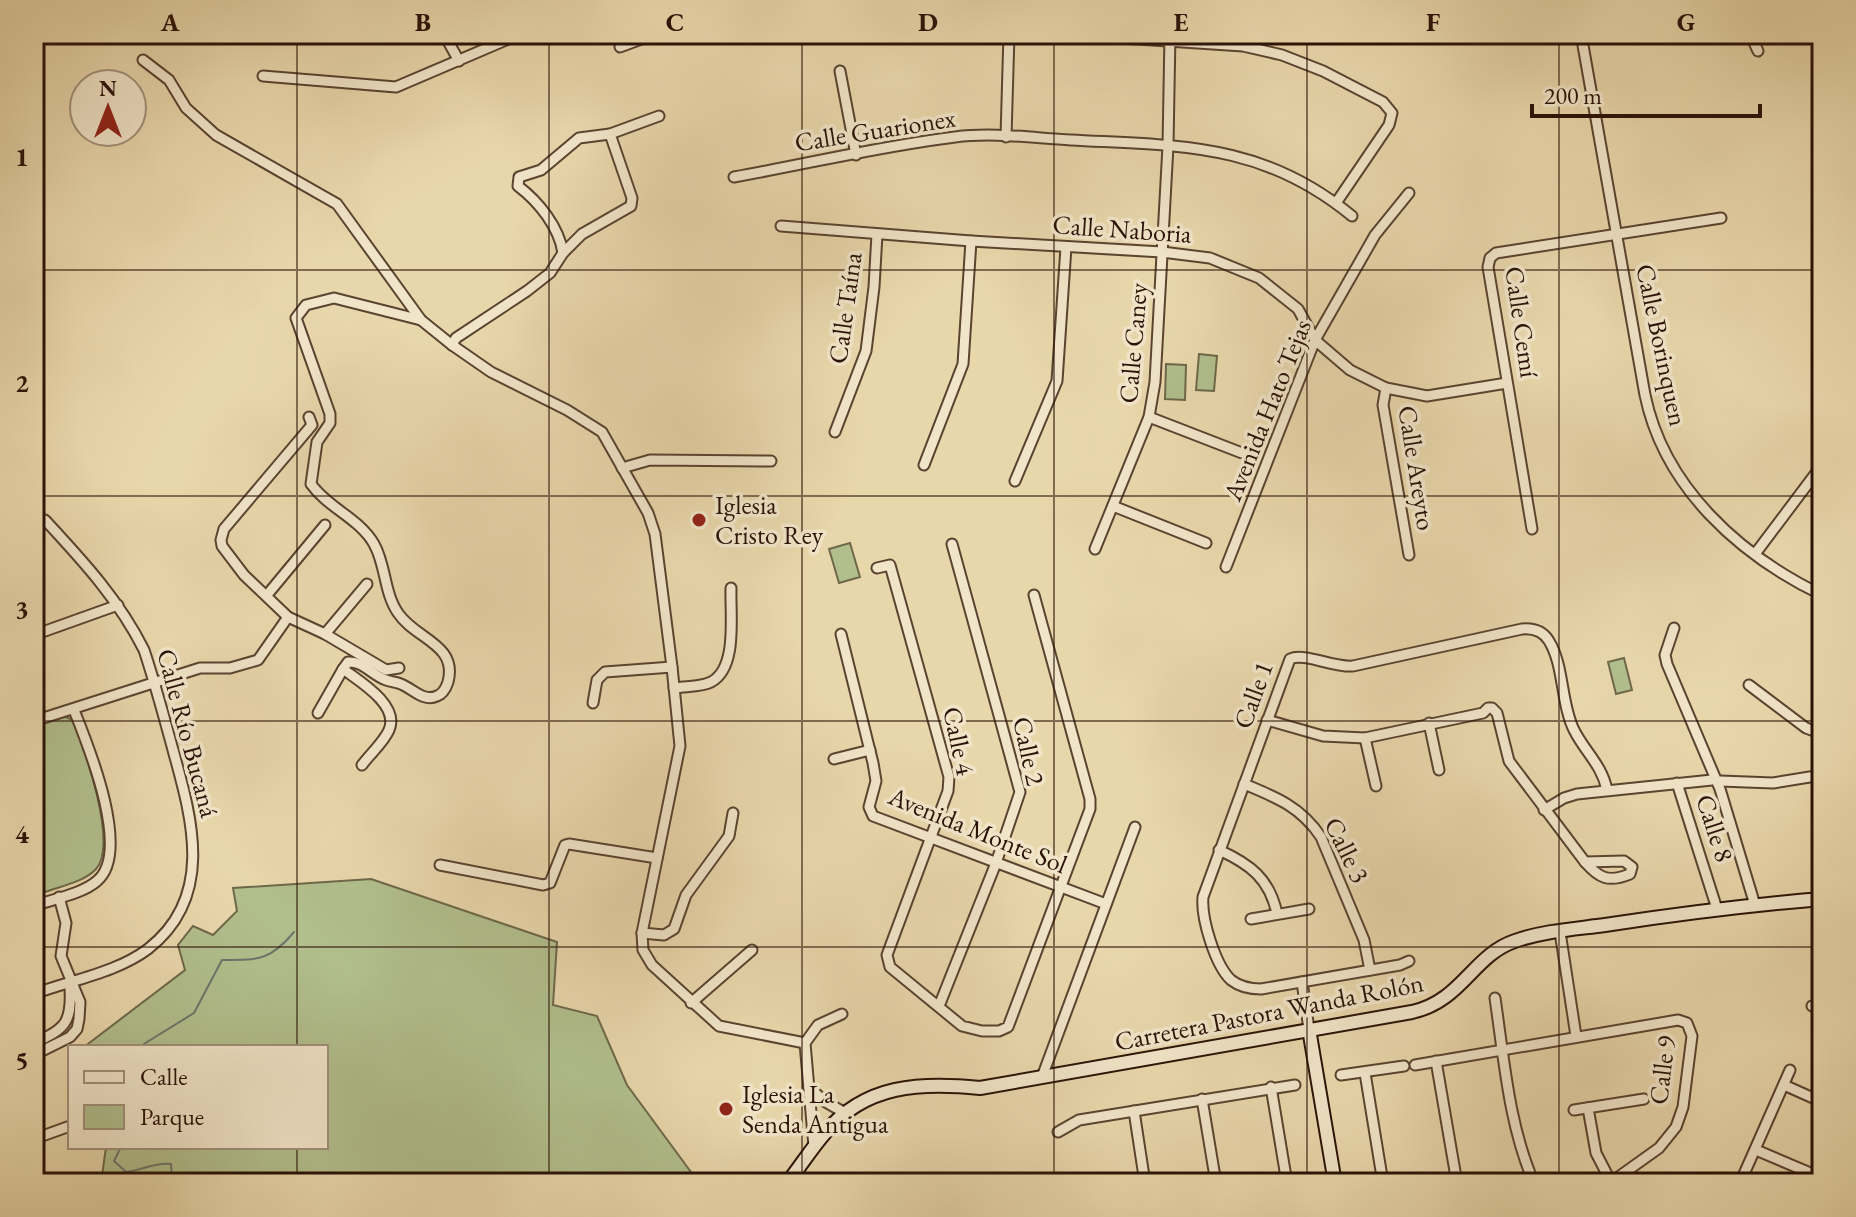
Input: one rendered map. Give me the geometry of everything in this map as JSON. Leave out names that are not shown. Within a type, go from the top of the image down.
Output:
[{"type":"street","points":[[444,34],[459,61]]},
{"type":"street","points":[[263,76],[396,87],[520,34]]},
{"type":"street","points":[[620,47],[655,34]]},
{"type":"street","points":[[1006,137],[1009,34]]},
{"type":"street","points":[[1061,34],[1171,37],[1243,46],[1282,55],[1323,71],[1383,102],[1392,113],[1389,125],[1336,203]]},
{"type":"street","name":"Calle Borinquen","points":[[1581,34],[1645,395],[1660,442],[1673,469],[1704,510],[1755,554],[1822,595]]},
{"type":"street","points":[[1750,34],[1758,51]]},
{"type":"street","name":"Calle Caney","points":[[1095,549],[1149,417],[1155,382],[1171,37]]},
{"type":"street","points":[[143,60],[169,80],[186,108],[216,135],[337,204],[421,320],[491,372],[602,432],[648,513],[655,534],[680,746],[642,933],[643,950],[652,965],[719,1026],[805,1043]]},
{"type":"street","points":[[840,71],[856,155]]},
{"type":"street","points":[[563,253],[560,238],[545,214],[518,186],[519,177],[541,170],[579,138],[610,134],[659,116]]},
{"type":"street","points":[[452,345],[456,338],[550,273],[563,253],[582,234],[631,206],[632,198],[610,134]]},
{"type":"street","name":"Calle Guarionex","points":[[734,177],[958,136],[1168,146],[1217,151],[1257,161],[1305,182],[1352,216]]},
{"type":"street","name":"Avenida Hato Tejas","points":[[1226,567],[1315,340],[1375,235],[1409,193]]},
{"type":"street","name":"Calle Cemí","points":[[1532,529],[1488,267],[1490,258],[1496,253],[1721,218]]},
{"type":"street","name":"Calle Naboria","points":[[781,226],[1162,252],[1210,258],[1259,278],[1298,309],[1315,340],[1350,370],[1386,388],[1427,396],[1507,383]]},
{"type":"street","name":"Calle Taína","points":[[835,432],[866,351],[877,234]]},
{"type":"street","points":[[924,465],[963,364],[971,241]]},
{"type":"street","points":[[1015,481],[1057,381],[1066,247]]},
{"type":"street","points":[[318,713],[348,662],[356,661],[382,678],[425,697],[438,696],[446,688],[450,672],[447,656],[437,644],[400,617],[391,603],[374,545],[360,526],[311,484],[317,442],[330,423],[330,414],[296,318],[306,305],[334,298],[421,320]]},
{"type":"street","name":"Calle Areyto","points":[[1386,388],[1383,405],[1409,555]]},
{"type":"street","points":[[309,417],[312,425],[221,534],[222,546],[244,575],[288,617],[325,634],[386,670],[399,668]]},
{"type":"street","points":[[1149,417],[1242,453]]},
{"type":"street","points":[[622,468],[650,460],[771,461]]},
{"type":"street","points":[[1755,554],[1822,465]]},
{"type":"street","points":[[1113,506],[1206,543]]},
{"type":"street","name":"Calle Río Bucaná","points":[[34,994],[122,964],[148,948],[179,913],[190,888],[193,831],[144,650],[104,585],[45,520]]},
{"type":"street","points":[[267,595],[325,525]]},
{"type":"street","name":"Calle 2","points":[[939,1006],[996,863],[1020,792],[952,544]]},
{"type":"street","name":"Calle 4","points":[[877,568],[890,565],[949,777],[948,791],[887,955],[890,967],[939,1006]]},
{"type":"street","points":[[325,634],[367,584]]},
{"type":"street","points":[[674,688],[711,682],[725,670],[729,657],[731,588]]},
{"type":"street","points":[[939,1006],[962,1026],[982,1031],[999,1031],[1008,1027],[1090,809],[1090,799],[1034,595]]},
{"type":"street","points":[[34,635],[118,605]]},
{"type":"street","points":[[34,721],[200,668],[230,668],[258,660],[288,617]]},
{"type":"street","name":"Calle 1","points":[[1409,961],[1249,989],[1228,978],[1222,968],[1202,909],[1203,897],[1288,661],[1295,656],[1336,666],[1353,666],[1530,628],[1548,639],[1573,728],[1602,771],[1607,790]]},
{"type":"street","points":[[1674,628],[1665,655],[1667,664],[1720,789],[1755,905]]},
{"type":"street","name":"Avenida Monte Sol","points":[[841,634],[876,781],[869,807],[873,816],[1106,904]]},
{"type":"street","points":[[593,703],[597,680],[605,672],[672,667]]},
{"type":"street","points":[[343,669],[376,693],[391,716],[389,730],[362,765]]},
{"type":"street","points":[[1749,685],[1806,728],[1822,734]]},
{"type":"street","points":[[1267,720],[1323,736],[1365,738],[1483,713],[1488,708],[1495,709],[1509,761],[1585,862]]},
{"type":"street","points":[[34,906],[100,879],[110,859],[111,848],[99,780],[74,710]]},
{"type":"street","points":[[1429,723],[1439,770]]},
{"type":"street","points":[[1365,738],[1376,786]]},
{"type":"street","points":[[834,759],[870,750]]},
{"type":"street","points":[[1677,783],[1773,783],[1822,775]]},
{"type":"street","name":"Calle 8","points":[[1544,810],[1564,798],[1677,783],[1717,909]]},
{"type":"street","name":"Calle 3","points":[[1244,784],[1280,798],[1303,814],[1321,837],[1364,940],[1370,970]]},
{"type":"street","points":[[642,933],[664,935],[674,929],[686,895],[729,836],[733,813]]},
{"type":"street","points":[[1042,1077],[1135,827]]},
{"type":"street","points":[[440,865],[543,885],[550,883],[565,845],[569,844],[657,858]]},
{"type":"street","points":[[1219,850],[1240,859],[1258,873],[1271,892],[1277,914]]},
{"type":"street","points":[[34,1055],[62,1042],[77,1029],[80,1002],[61,956],[66,923],[59,897]]},
{"type":"street","name":"Carretera Pastora Wanda Rolón","points":[[787,1183],[814,1147],[850,1110],[906,1086],[934,1084],[980,1088],[1431,1007],[1448,997],[1502,946],[1526,937],[1717,909],[1822,899]]},
{"type":"street","points":[[1251,919],[1309,909]]},
{"type":"street","points":[[1560,932],[1576,1036]]},
{"type":"street","points":[[691,1003],[752,950]]},
{"type":"street","points":[[34,1043],[55,1033],[70,1014],[69,981]]},
{"type":"street","points":[[1302,982],[1335,1183]]},
{"type":"street","points":[[1495,998],[1516,1127],[1525,1163],[1534,1183]]},
{"type":"street","points":[[814,1147],[805,1043],[818,1025],[842,1014]]},
{"type":"street","name":"Calle 9","points":[[1341,1075],[1678,1020],[1687,1023],[1692,1031],[1683,1107],[1676,1127],[1659,1148],[1611,1182]]},
{"type":"street","points":[[1436,1061],[1457,1183]]},
{"type":"street","points":[[1740,1183],[1790,1070]]},
{"type":"street","points":[[1365,1073],[1383,1183]]},
{"type":"street","points":[[1058,1132],[1079,1120],[1295,1085]]},
{"type":"street","points":[[1784,1085],[1822,1102]]},
{"type":"street","points":[[808,1086],[824,1101],[850,1110]]},
{"type":"street","points":[[1271,1087],[1287,1183]]},
{"type":"street","points":[[1202,1099],[1216,1183]]},
{"type":"street","points":[[1574,1110],[1644,1099]]},
{"type":"street","points":[[1588,1108],[1596,1153],[1611,1182]]},
{"type":"street","points":[[1134,1111],[1145,1183]]},
{"type":"street","points":[[34,1139],[68,1127]]},
{"type":"street","points":[[1756,1150],[1822,1178]]},
{"type":"green space","points":[[1199,354],[1217,356],[1214,391],[1196,390]]},
{"type":"green space","points":[[1166,364],[1186,365],[1185,400],[1165,399]]},
{"type":"green space","points":[[850,543],[860,577],[839,583],[829,549]]},
{"type":"green space","points":[[1624,658],[1632,690],[1616,694],[1608,662]]},
{"type":"green space","points":[[63,716],[73,720],[91,773],[102,819],[102,857],[96,869],[85,877],[45,892],[34,860],[34,726]]},
{"type":"green space","points":[[371,879],[557,942],[553,1005],[597,1016],[627,1085],[699,1183],[101,1183],[106,1149],[328,1149],[328,1045],[87,1045],[185,970],[178,945],[193,926],[213,935],[237,911],[233,888]]},
{"type":"waterway","points":[[142,1045],[194,1013],[222,960],[245,960],[270,954],[294,932]]},
{"type":"waterway","points":[[120,1149],[114,1161],[126,1172],[171,1164],[172,1176],[166,1183]]},
{"type":"place","name":"Iglesia Cristo Rey","points":[[699,520]]},
{"type":"place","name":"Iglesia La Senda Antigua","points":[[726,1109]]}]
